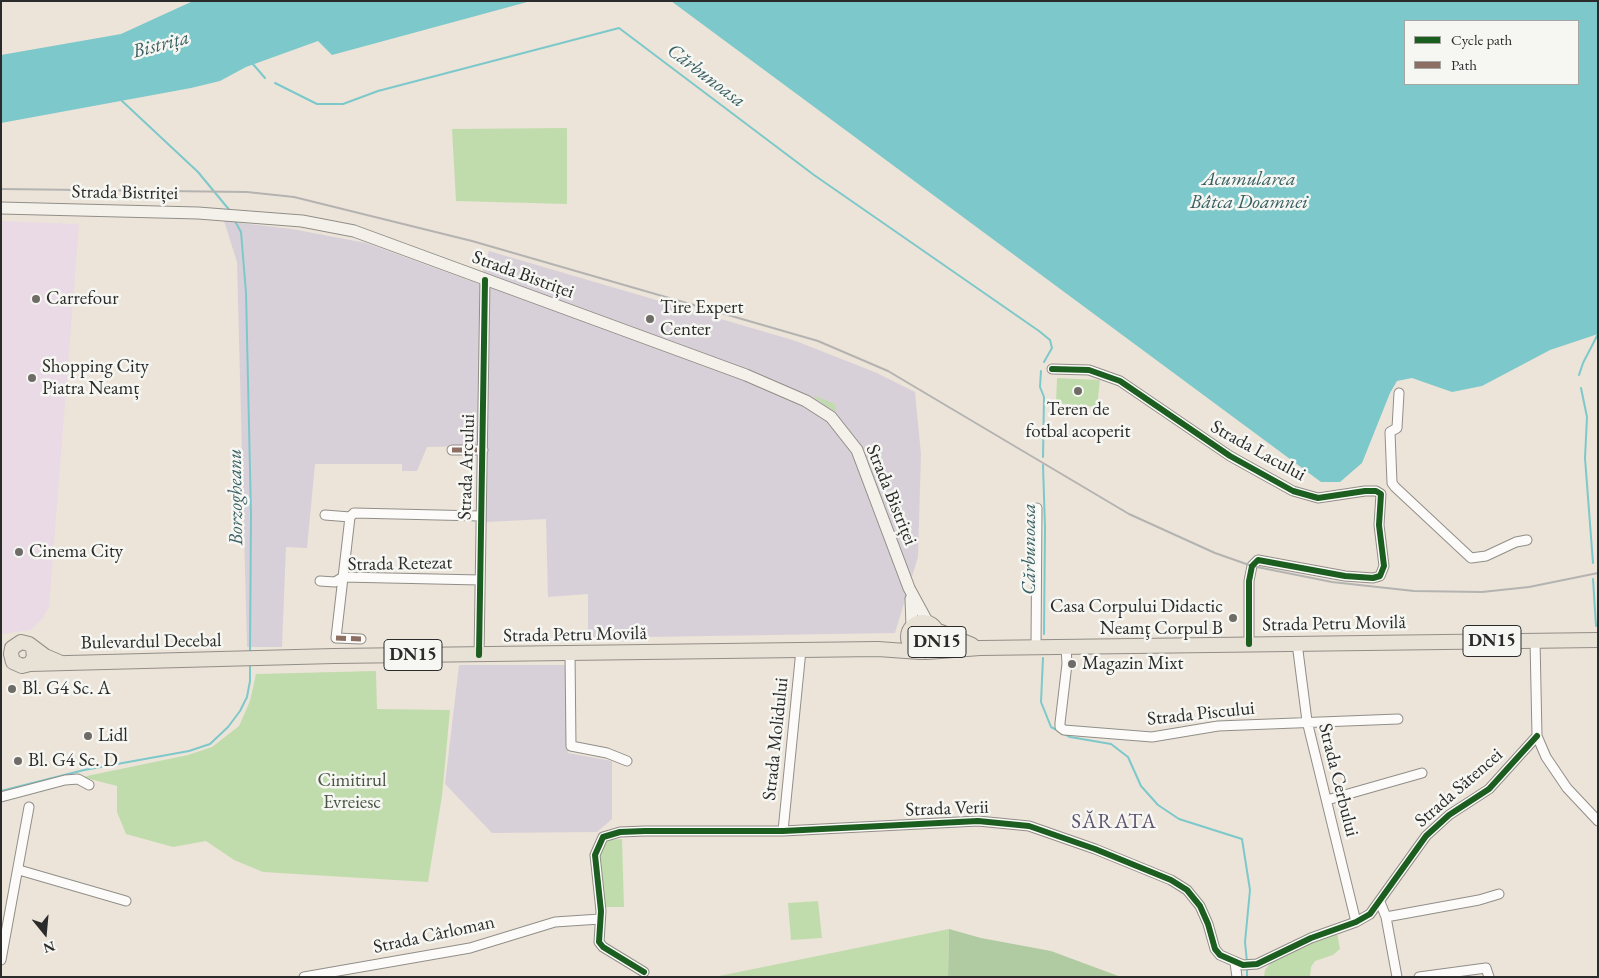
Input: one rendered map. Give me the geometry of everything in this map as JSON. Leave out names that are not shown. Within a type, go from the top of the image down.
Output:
[{"type":"main road","name":"Strada Bistriței","points":[[1,208],[216,214],[306,221],[354,230],[746,375],[823,411],[849,437],[857,450],[909,588],[913,610],[910,631]]},
{"type":"main road","name":"Strada Bistriței","points":[[909,588],[932,626]]},
{"type":"main road","name":"DN15","points":[[920,622],[932,626],[937,643],[923,652],[912,648],[910,631],[920,622]]},
{"type":"main road","name":"Strada Petru Movilă","points":[[932,626],[980,648]]},
{"type":"main road","name":"Strada Petru Movilă","points":[[878,648],[910,631]]},
{"type":"main road","name":"Strada Petru Movilă","points":[[250,658],[878,648],[923,652],[1036,647],[1598,640]]},
{"type":"main road","name":"DN15","points":[[30,664],[22,666],[8,664],[11,657],[7,653],[21,642],[29,644],[33,648]]},
{"type":"main road","name":"Bulevardul Decebal","points":[[33,648],[59,662]]},
{"type":"main road","points":[[30,664],[34,657],[33,648]]},
{"type":"main road","name":"Bulevardul Decebal","points":[[30,664],[250,658]]},
{"type":"street","name":"Strada Arcului","points":[[479,655],[485,280]]},
{"type":"street","name":"Strada Lacului","points":[[1052,369],[1089,370],[1120,382],[1230,456],[1293,491],[1318,498],[1365,491],[1376,491],[1381,494]]},
{"type":"street","points":[[1399,393],[1397,428],[1390,432],[1392,483],[1395,487],[1471,558],[1486,556],[1516,542],[1527,540]]},
{"type":"street","points":[[452,450],[483,450]]},
{"type":"street","points":[[1248,644],[1248,581],[1252,566],[1258,560],[1345,576],[1373,578],[1380,576],[1384,566],[1379,525],[1381,494],[1395,487]]},
{"type":"street","points":[[1036,647],[1037,508]]},
{"type":"street","points":[[361,639],[336,638],[350,517],[354,513],[480,516]]},
{"type":"street","points":[[325,515],[350,517]]},
{"type":"street","name":"Strada Retezat","points":[[320,581],[335,582],[343,577],[480,580]]},
{"type":"street","points":[[1535,640],[1537,736],[1546,757],[1567,788],[1598,821]]},
{"type":"street","name":"Strada Cerbului","points":[[1297,643],[1307,721],[1356,922]]},
{"type":"street","name":"Strada Piscului","points":[[1066,647],[1067,664],[1060,723],[1060,727],[1064,730],[1152,737],[1218,726],[1307,721],[1398,720]]},
{"type":"street","name":"Strada Molidului","points":[[784,832],[801,650]]},
{"type":"street","points":[[570,653],[571,746],[607,753],[627,761]]},
{"type":"street","name":"Strada Sătencei","points":[[1380,902],[1405,863],[1426,836],[1449,815],[1489,789],[1537,736]]},
{"type":"street","points":[[1327,800],[1422,773]]},
{"type":"street","points":[[1,797],[65,780],[78,779],[89,785]]},
{"type":"street","points":[[1,960],[19,870],[29,807]]},
{"type":"street","name":"Strada Verii","points":[[644,972],[603,947],[599,942],[600,919],[595,855],[603,837],[620,832],[645,830],[784,832],[978,821],[1029,826],[1095,849],[1180,885],[1193,896],[1205,915],[1215,949],[1226,960],[1243,965]]},
{"type":"street","points":[[19,870],[126,901]]},
{"type":"street","points":[[1386,916],[1479,900],[1499,894]]},
{"type":"street","points":[[1237,977],[1243,965],[1317,935],[1356,922],[1370,914],[1380,902],[1386,916],[1397,977]]},
{"type":"street","name":"Strada Cârloman","points":[[310,976],[470,948],[555,922],[600,919]]},
{"type":"street","points":[[1419,977],[1486,968],[1489,977]]},
{"type":"shaded area","name":"Shopping City Piatra Neamț","points":[[1,221],[79,224],[49,607],[43,618],[31,630],[1,634]]},
{"type":"shaded area","points":[[224,221],[292,229],[366,243],[479,284],[489,251],[796,341],[877,373],[915,392],[921,454],[918,557],[895,633],[588,638],[588,594],[548,597],[546,519],[486,522],[488,446],[427,447],[417,471],[402,471],[402,464],[315,464],[307,548],[286,547],[282,647],[247,647],[237,262]]},
{"type":"shaded area","points":[[459,665],[568,665],[568,753],[612,761],[612,819],[597,832],[492,833],[445,784]]},
{"type":"green space","points":[[567,128],[567,204],[456,201],[452,129]]},
{"type":"green space","name":"Teren de fotbal acoperit","points":[[1057,378],[1100,380],[1097,407],[1056,403]]},
{"type":"green space","points":[[815,396],[835,404],[836,410],[834,411]]},
{"type":"green space","name":"Cimitirul Evreiesc","points":[[376,671],[377,709],[450,710],[442,796],[428,882],[263,872],[234,860],[206,841],[173,847],[126,834],[117,812],[117,786],[82,777],[188,755],[212,747],[239,726],[250,701],[256,674]]},
{"type":"green space","points":[[622,839],[624,907],[605,907],[598,851],[609,840]]},
{"type":"green space","points":[[818,901],[822,938],[791,940],[788,903]]},
{"type":"green space","points":[[949,929],[948,977],[714,977],[837,952]]},
{"type":"green space","points":[[949,929],[981,938],[1051,951],[1121,977],[948,977]]},
{"type":"green space","points":[[1337,933],[1340,949],[1333,955],[1315,961],[1311,967],[1310,977],[1264,977],[1265,970],[1271,963],[1287,952],[1309,942]]},
{"type":"water","name":"Bistrița","points":[[193,1],[531,1],[332,55],[318,41],[246,67],[220,81],[1,123],[1,55],[121,34]]},
{"type":"water","name":"Acumularea Bâtca Doamnei","points":[[671,1],[1598,1],[1598,334],[1550,350],[1482,386],[1452,392],[1412,378],[1397,381],[1390,393],[1362,463],[1340,482],[1321,482]]},
{"type":"waterway","name":"Cărbunoasa","points":[[275,83],[317,104],[343,104],[378,91],[619,28],[814,175],[1039,331],[1050,340],[1052,348],[1044,362]]},
{"type":"waterway","points":[[252,63],[265,78]]},
{"type":"waterway","name":"Borzogheanu","points":[[121,100],[198,172],[231,212]]},
{"type":"waterway","name":"Borzogheanu","points":[[235,221],[241,232],[246,293],[251,514],[250,652]]},
{"type":"waterway","points":[[1579,375],[1598,334]]},
{"type":"waterway","name":"Cărbunoasa","points":[[1041,371],[1040,387],[1044,397],[1043,457]]},
{"type":"waterway","points":[[1581,388],[1587,417],[1585,458],[1593,563]]},
{"type":"waterway","name":"Cărbunoasa","points":[[1043,465],[1045,528],[1044,634]]},
{"type":"waterway","points":[[1593,579],[1596,626]]},
{"type":"waterway","points":[[1043,658],[1041,702],[1051,727],[1070,737],[1111,744],[1128,757],[1141,786],[1158,805],[1179,819],[1242,839],[1250,890],[1245,942],[1247,962]]},
{"type":"waterway","name":"Borzogheanu","points":[[1,791],[84,770],[189,751],[210,744],[228,727],[240,711],[247,697],[250,681],[250,664]]},
{"type":"waterway","points":[[1247,967],[1247,977]]},
{"type":"railway","points":[[1,189],[247,192],[294,197],[472,241],[818,341],[888,371],[1129,514],[1215,553],[1252,566],[1332,582],[1414,591],[1482,592],[1529,587],[1598,573]]},
{"type":"marked path","points":[[452,450],[483,450]]},
{"type":"marked path","points":[[336,638],[361,639]]},
{"type":"cycle path","points":[[479,655],[485,280]]},
{"type":"cycle path","points":[[1052,369],[1089,370],[1120,381],[1230,456],[1293,491],[1318,498],[1365,491],[1376,491],[1381,494],[1379,525],[1384,566],[1380,576],[1373,578],[1345,576],[1258,560],[1252,566],[1249,581],[1249,644]]},
{"type":"cycle path","points":[[644,972],[603,947],[599,942],[601,911],[595,855],[603,837],[620,832],[783,831],[978,821],[1029,826],[1095,849],[1171,880],[1187,890],[1200,906],[1208,924],[1215,949],[1220,955],[1243,965],[1257,964],[1311,938],[1356,922],[1370,914],[1426,836],[1449,815],[1489,789],[1537,736]]},
{"type":"place","name":"Carrefour","points":[[36,299]]},
{"type":"place","name":"Tire Expert Center","points":[[650,319]]},
{"type":"place","name":"Shopping City Piatra Neamț","points":[[32,378]]},
{"type":"place","name":"Teren de fotbal acoperit","points":[[1078,391]]},
{"type":"place","name":"Cinema City","points":[[19,552]]},
{"type":"place","name":"Casa Corpului Didactic Neamţ Corpul B","points":[[1233,618]]},
{"type":"place","name":"Magazin Mixt","points":[[1072,664]]},
{"type":"place","name":"Bl. G4 Sc. A","points":[[12,689]]},
{"type":"place","name":"Lidl","points":[[88,736]]},
{"type":"place","name":"Bl. G4 Sc. D","points":[[18,761]]},
{"type":"district","name":"SĂRATA","points":[[1114,822]]}]
